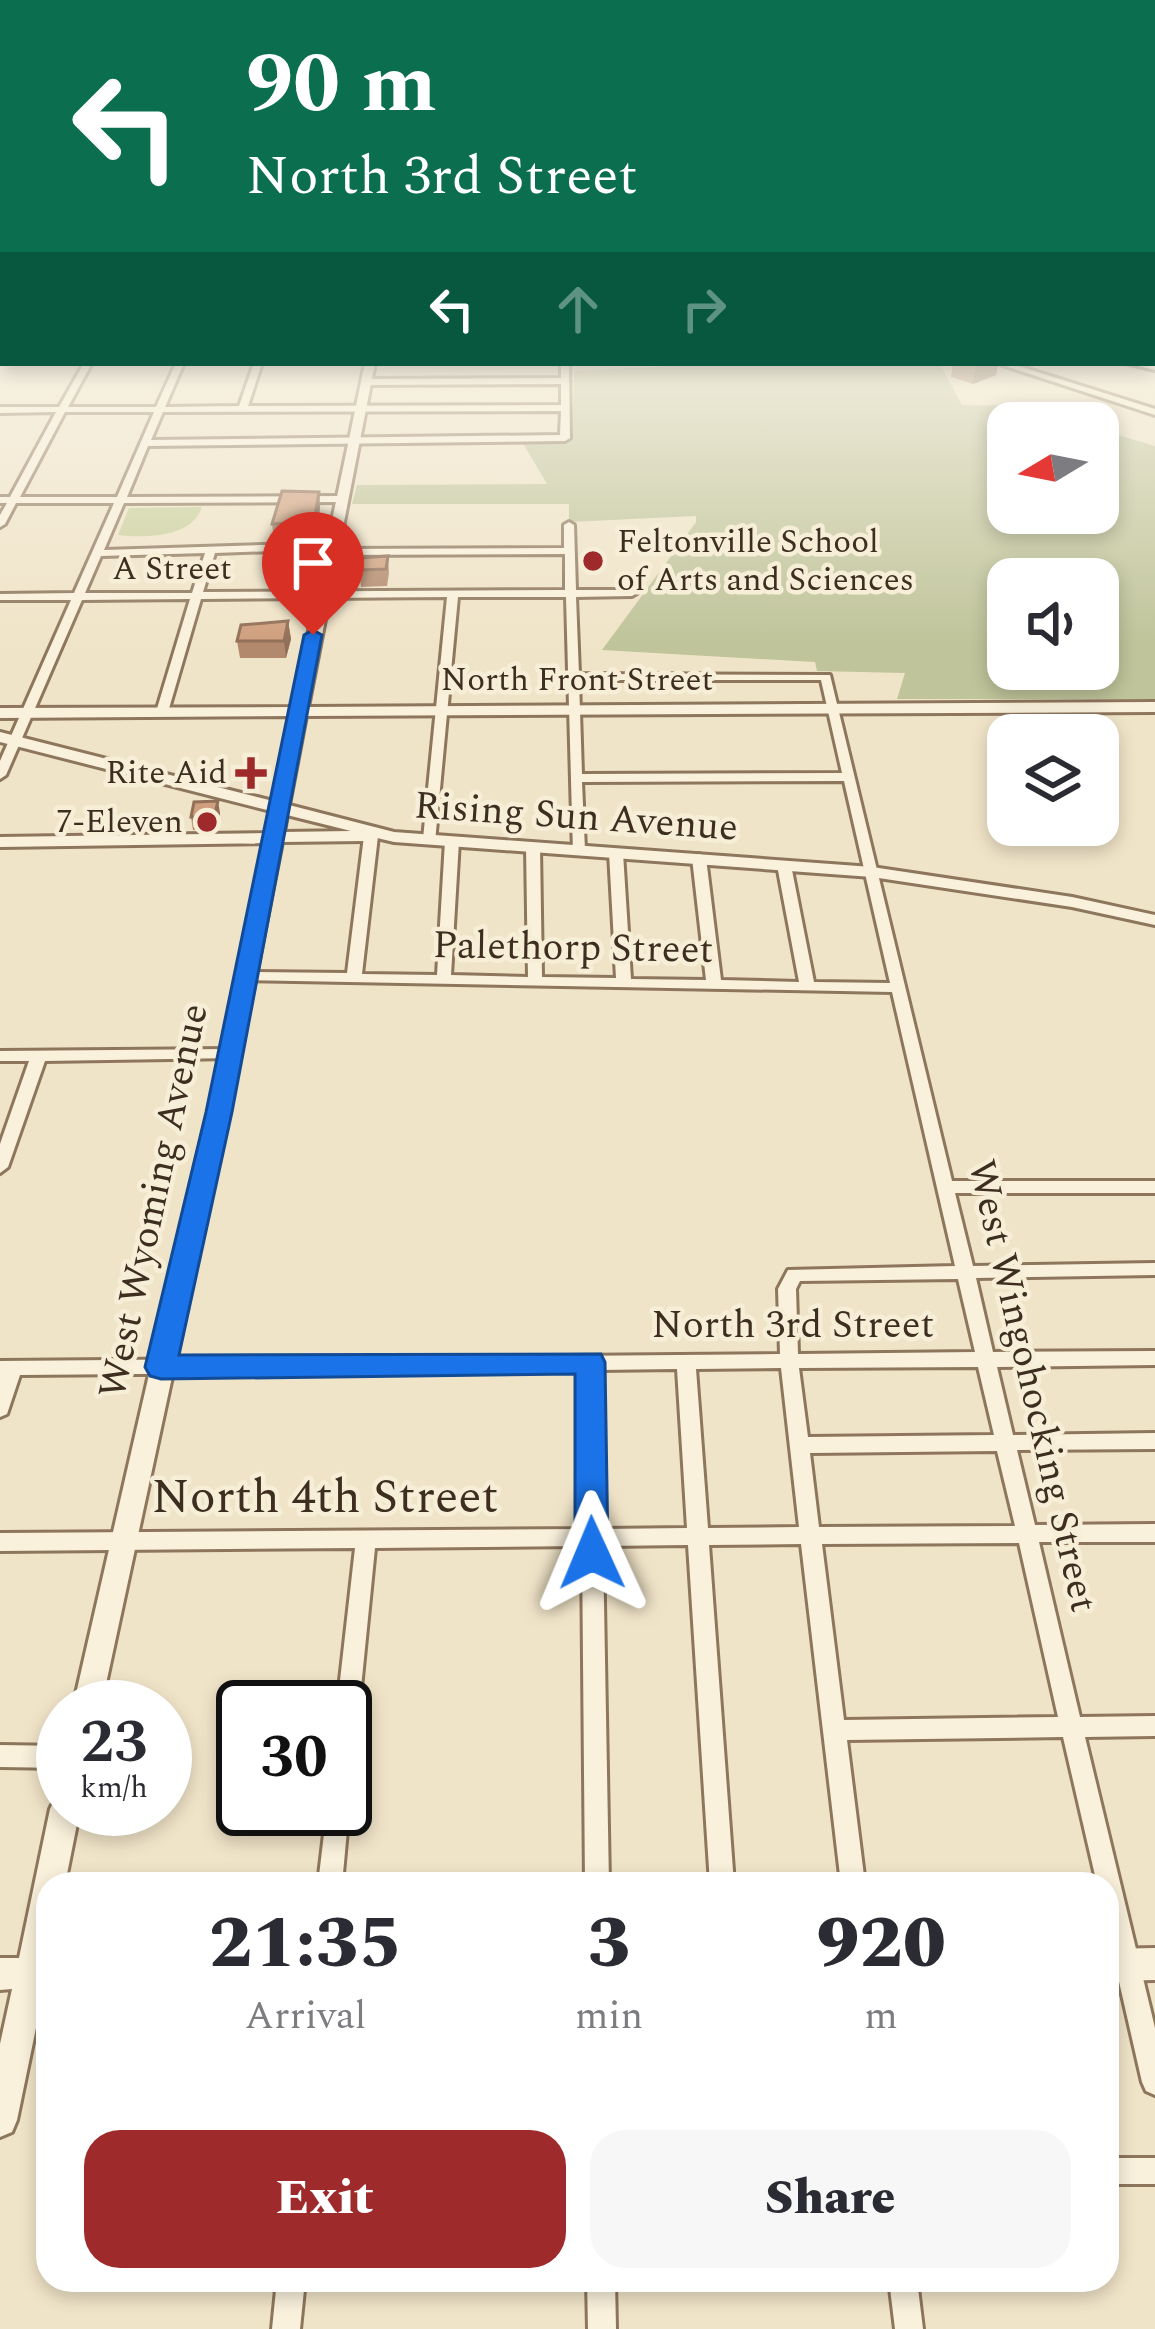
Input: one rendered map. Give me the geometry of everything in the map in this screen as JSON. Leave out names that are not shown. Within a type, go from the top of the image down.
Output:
[{"type":"street","points":[[0,524],[53,428]]},
{"type":"street","points":[[0,775],[6,748],[28,712],[152,428]]},
{"type":"street","name":"West Wyoming Avenue","points":[[93,1680],[231,1046],[355,428]]},
{"type":"street","points":[[146,443],[565,438],[565,428]]},
{"type":"street","points":[[0,500],[340,499]]},
{"type":"street","points":[[569,525],[578,850]]},
{"type":"street","points":[[162,712],[215,547],[569,551]]},
{"type":"street","points":[[97,553],[210,552]]},
{"type":"street","name":"A Street","points":[[0,597],[632,593]]},
{"type":"street","points":[[430,839],[453,594]]},
{"type":"street","name":"West Wingohocking Street","points":[[573,677],[826,677],[1107,1872]]},
{"type":"street","name":"North Front Street","points":[[0,712],[1155,706]]},
{"type":"street","name":"Rising Sun Avenue","points":[[6,748],[279,805],[394,837],[872,872],[1072,902],[1155,920]]},
{"type":"street","points":[[576,778],[850,777]]},
{"type":"street","points":[[354,978],[371,836]]},
{"type":"street","points":[[0,842],[394,837]]},
{"type":"street","points":[[444,978],[452,841]]},
{"type":"street","points":[[533,847],[535,980]]},
{"type":"street","points":[[616,853],[624,982]]},
{"type":"street","points":[[699,859],[714,984]]},
{"type":"street","points":[[784,865],[807,986]]},
{"type":"street","name":"Palethorp Street","points":[[245,976],[899,988]]},
{"type":"street","points":[[0,1056],[231,1046]]},
{"type":"street","points":[[0,1167],[38,1055]]},
{"type":"street","points":[[928,1114],[951,1114]]},
{"type":"street","points":[[945,1186],[1155,1187]]},
{"type":"street","points":[[852,1872],[789,1361],[788,1289],[794,1276],[1155,1269]]},
{"type":"street","name":"North 3rd Street","points":[[6,1368],[1155,1358]]},
{"type":"street","points":[[590,1362],[597,1872]]},
{"type":"street","points":[[686,1362],[721,1872]]},
{"type":"street","points":[[0,1409],[6,1368]]},
{"type":"street","points":[[798,1445],[1155,1441]]},
{"type":"street","name":"North 4th Street","points":[[0,1542],[1155,1532]]},
{"type":"street","points":[[351,1680],[366,1540]]},
{"type":"street","points":[[835,1730],[1155,1726]]},
{"type":"street","points":[[0,1756],[36,1757]]},
{"type":"street","points":[[52,1872],[60,1836]]},
{"type":"street","points":[[331,1872],[335,1836]]},
{"type":"street","name":"West Wingohocking Street","points":[[1119,1920],[1155,2082]]},
{"type":"street","points":[[0,2120],[36,1938]]},
{"type":"street","points":[[1119,2171],[1155,2171]]},
{"type":"street","points":[[286,2329],[289,2292]]},
{"type":"street","points":[[601,2292],[602,2329]]},
{"type":"street","points":[[904,2292],[909,2329]]},
{"type":"green space","points":[[572,428],[987,428],[987,534],[1119,534],[1119,435],[1155,446],[1155,699],[897,699],[905,673],[817,671],[815,662],[602,650],[696,516],[569,522],[569,504],[352,504],[357,485],[547,484],[521,440],[572,440]]},
{"type":"green space","points":[[202,507],[197,517],[178,530],[154,536],[118,535],[129,508]]},
{"type":"building","points":[[282,491],[319,492],[314,522],[272,524]]},
{"type":"building","points":[[388,556],[386,569],[359,570],[361,558]]},
{"type":"building","points":[[288,621],[284,641],[237,641],[241,625]]},
{"type":"building","points":[[218,801],[214,817],[191,817],[194,802]]},
{"type":"place","name":"Feltonville School of Arts and Sciences","points":[[593,561]]},
{"type":"place","name":"Rite Aid","points":[[251,773]]},
{"type":"place","name":"7-Eleven","points":[[207,822]]},
{"type":"route","points":[[313,635],[219,1112],[161,1367],[590,1362],[592,1553]]}]
